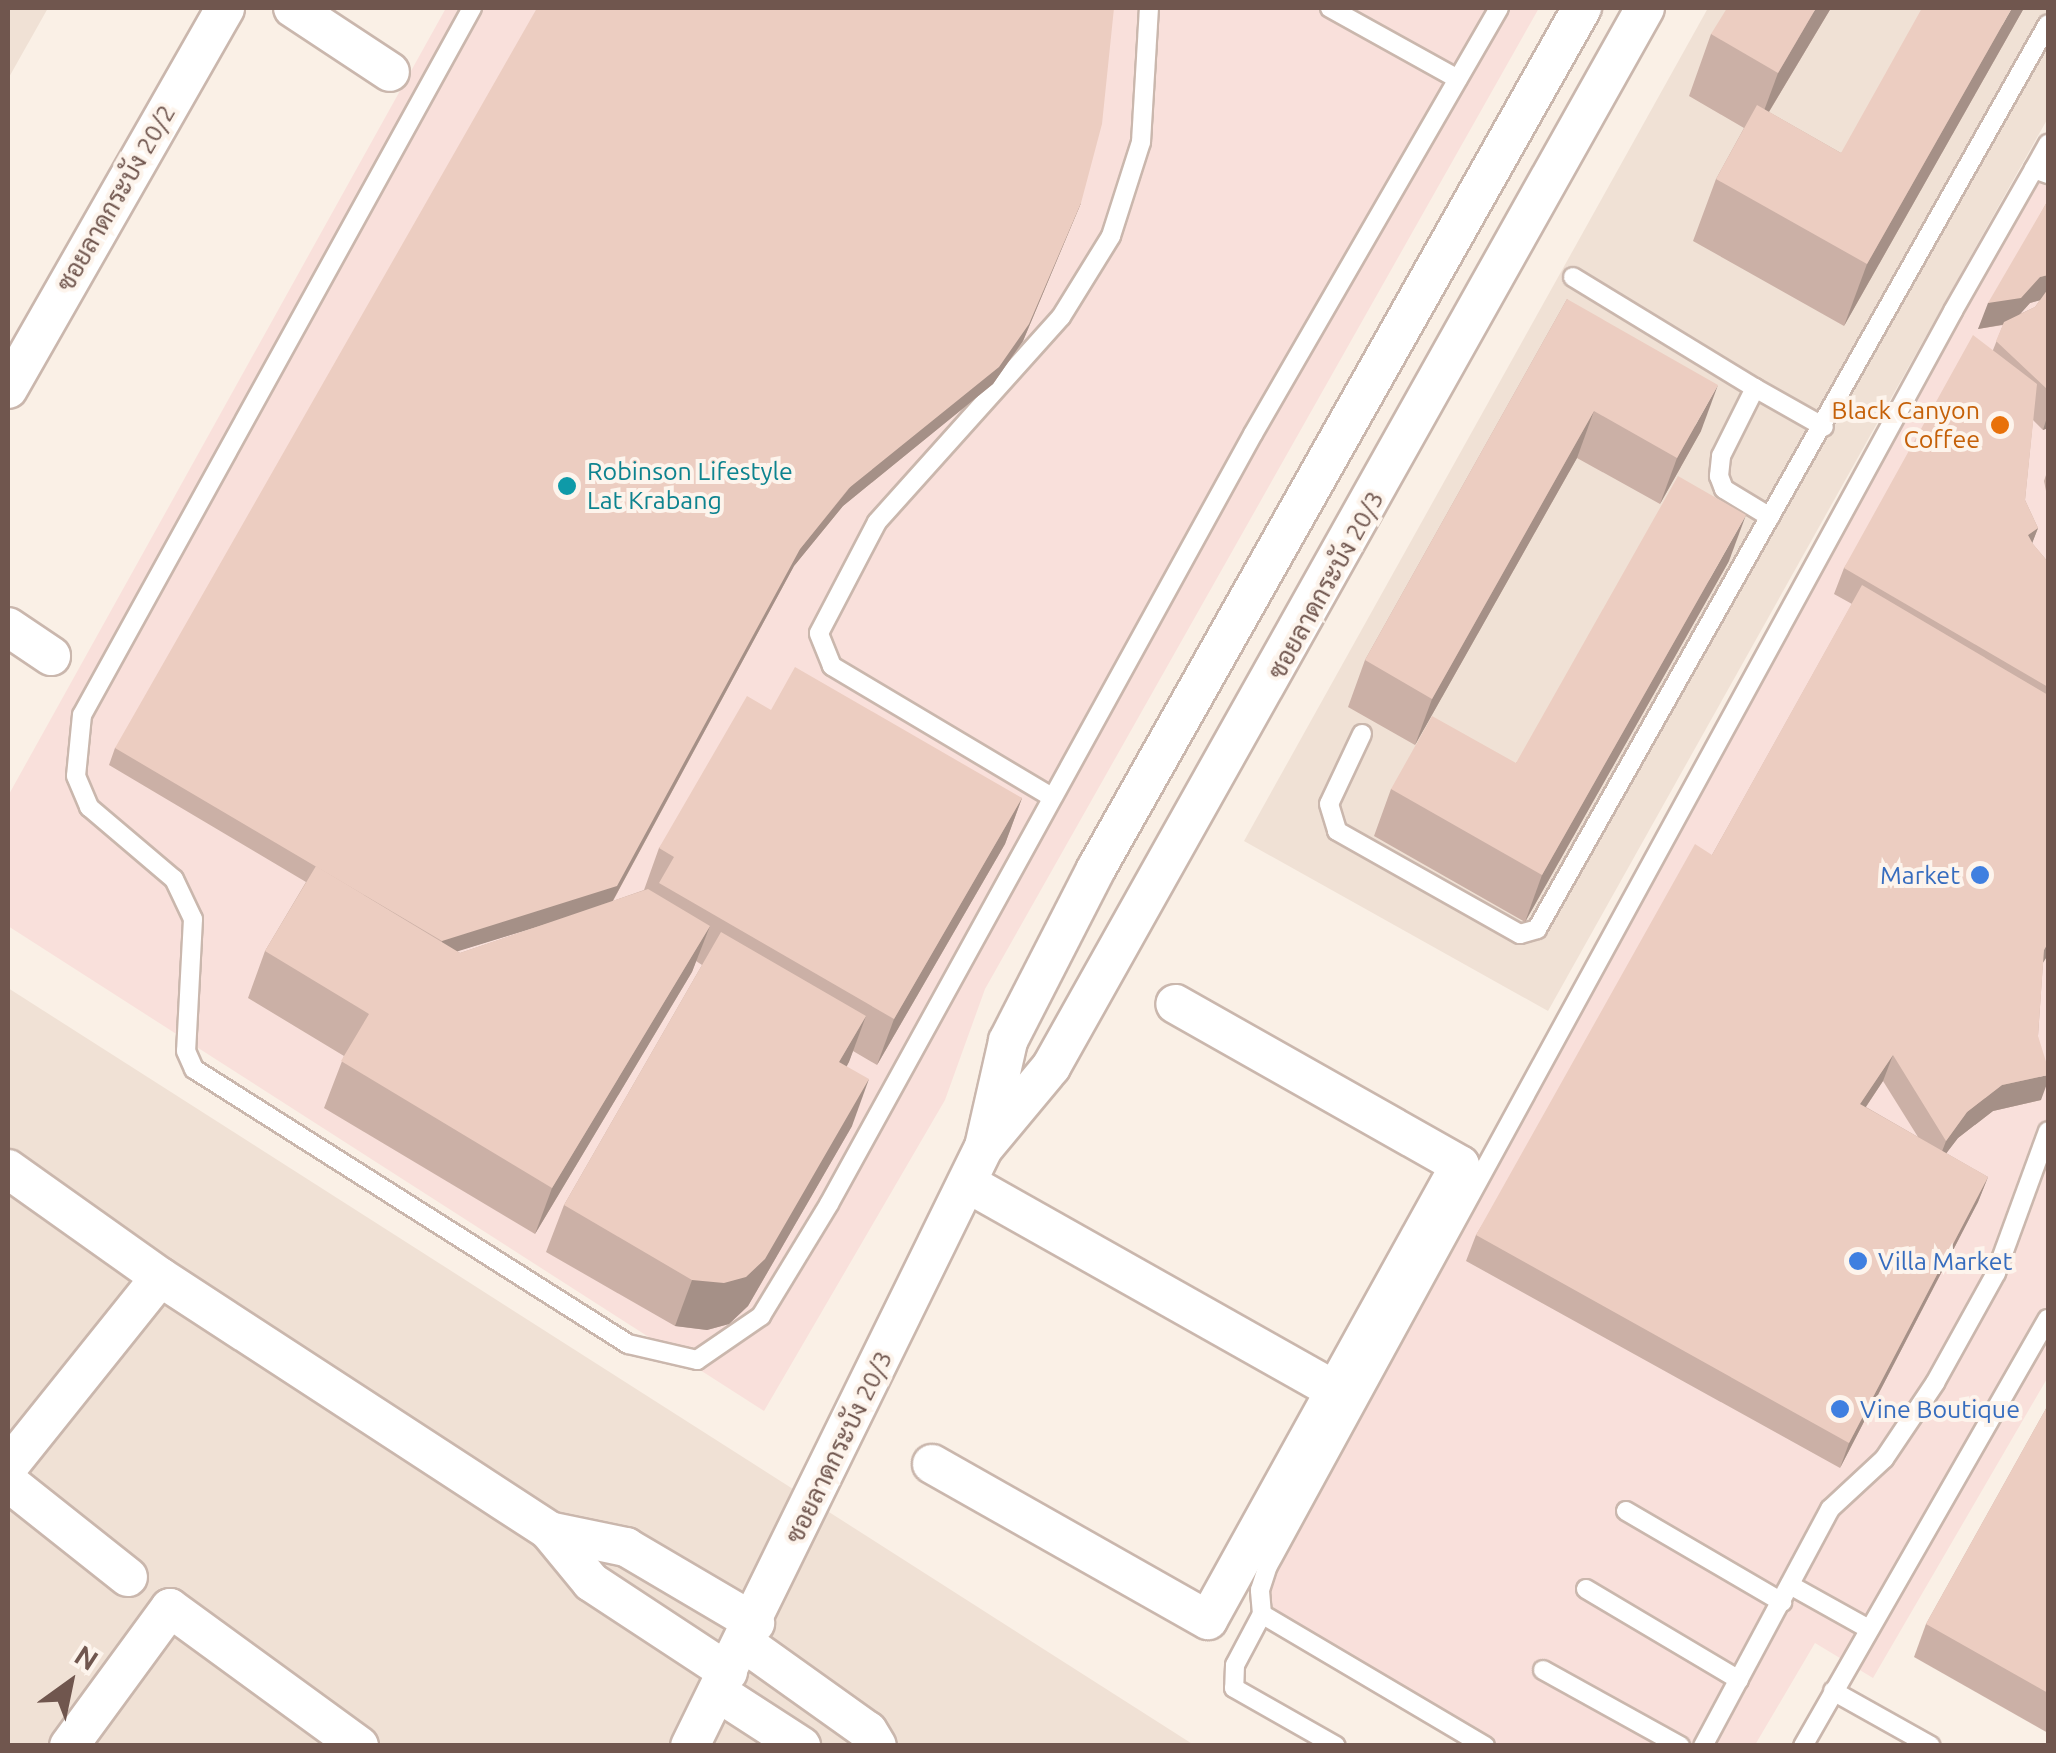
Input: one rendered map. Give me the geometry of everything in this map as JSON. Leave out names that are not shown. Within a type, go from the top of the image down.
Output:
[{"type":"street","name":"ซอยลาดกระบัง 20/2","points":[[8,389],[225,8]]},
{"type":"street","points":[[293,8],[390,72]]},
{"type":"street","name":"ซอยลาดกระบัง 20/3","points":[[690,1746],[967,1184],[984,1147],[1008,1041],[1096,869],[1582,8]]},
{"type":"street","name":"ซอยลาดกระบัง 20/3","points":[[984,1147],[1051,1067],[1229,758],[1646,8]]},
{"type":"street","points":[[1466,208],[1520,236]]},
{"type":"street","points":[[8,627],[51,656]]},
{"type":"street","points":[[1174,725],[1229,758]]},
{"type":"street","points":[[1096,869],[1148,898]]},
{"type":"street","points":[[932,1464],[1208,1620],[1460,1165],[1174,1004]]},
{"type":"street","points":[[8,1169],[160,1277],[549,1531],[590,1582],[736,1657],[868,1732],[877,1746]]},
{"type":"street","points":[[967,1184],[1335,1390]]},
{"type":"street","points":[[8,1467],[160,1277]]},
{"type":"street","points":[[8,1482],[128,1577]]},
{"type":"street","points":[[549,1531],[626,1547],[736,1657],[801,1746]]},
{"type":"street","points":[[69,1746],[170,1608],[359,1746]]},
{"type":"lane","points":[[472,8],[82,715],[76,776],[90,806],[174,878],[192,919],[186,1051],[194,1070],[474,1252],[628,1344],[696,1360],[761,1316],[893,1094],[1050,796],[1499,8]]},
{"type":"lane","points":[[1050,796],[832,666],[819,633],[876,522],[1049,332],[1112,236],[1141,142],[1150,8]]},
{"type":"lane","points":[[1330,8],[1458,79]]},
{"type":"lane","points":[[1362,734],[1329,804],[1337,831],[1520,934],[1537,929],[2048,24]]},
{"type":"lane","points":[[1336,1746],[1234,1688],[1235,1665],[1262,1614],[1260,1590],[1268,1566],[2041,172],[2048,144]]},
{"type":"lane","points":[[1573,277],[1824,426]]},
{"type":"lane","points":[[1755,388],[1720,456],[1719,476],[1724,489],[1770,517]]},
{"type":"lane","points":[[1703,1746],[1830,1509],[1884,1459],[1935,1383],[1996,1273],[2048,1131]]},
{"type":"lane","points":[[1803,1746],[2048,1319]]},
{"type":"lane","points":[[1626,1512],[1786,1593],[1868,1628]]},
{"type":"lane","points":[[1586,1589],[1739,1680]]},
{"type":"lane","points":[[1262,1614],[1485,1746]]},
{"type":"lane","points":[[1543,1670],[1680,1746]]},
{"type":"lane","points":[[1833,1691],[1931,1746]]},
{"type":"shaded area","points":[[8,8],[48,8],[8,79]]},
{"type":"shaded area","points":[[446,8],[1539,8],[985,989],[945,1100],[764,1411],[8,926],[8,796]]},
{"type":"shaded area","points":[[1708,8],[2048,8],[2048,118],[1548,1011],[1244,841]]},
{"type":"shaded area","points":[[2048,129],[2048,1377],[1873,1678],[1815,1643],[1755,1745],[1499,1745],[1251,1602]]},
{"type":"shaded area","points":[[8,988],[1194,1745],[8,1745]]},
{"type":"building","name":"Robinson Lifestyle Lat Krabang","points":[[537,8],[1114,8],[1102,124],[1081,203],[1029,324],[999,367],[849,488],[800,549],[617,886],[442,941],[115,748]]},
{"type":"building","points":[[1727,8],[1816,8],[1778,73],[1711,34]]},
{"type":"building","points":[[1922,8],[2012,8],[1867,264],[1716,179],[1757,105],[1841,153]]},
{"type":"building","points":[[2048,200],[2048,275],[2040,277],[2021,298],[1988,303]]},
{"type":"building","points":[[2048,289],[2048,390],[1996,341],[2004,322],[2035,307]]},
{"type":"building","points":[[1567,299],[1718,385],[1677,458],[1594,411],[1432,699],[1365,660]]},
{"type":"building","points":[[1973,335],[2037,384],[2025,500],[2038,528],[2028,535],[2048,562],[2048,687],[1844,568]]},
{"type":"building","points":[[1678,476],[1746,515],[1542,875],[1391,789],[1432,716],[1516,763]]},
{"type":"building","points":[[1862,585],[2048,695],[2048,943],[2044,950],[2038,1036],[2048,1075],[2002,1085],[1967,1112],[1946,1141],[1893,1055],[1860,1104],[1988,1177],[1849,1443],[1476,1235],[1695,844],[1712,855]]},
{"type":"building","points":[[795,667],[1022,798],[894,1019],[659,883],[674,857],[659,848],[747,696],[771,710]]},
{"type":"building","points":[[316,866],[460,953],[648,889],[710,926],[552,1188],[341,1061],[369,1014],[265,951]]},
{"type":"building","points":[[721,932],[866,1016],[839,1062],[869,1079],[765,1259],[746,1277],[724,1283],[692,1280],[564,1205]]},
{"type":"building","points":[[2048,1405],[2048,1693],[1926,1624]]},
{"type":"place","name":"Black Canyon Coffee","points":[[2000,425]]},
{"type":"place","name":"Robinson Lifestyle Lat Krabang","points":[[567,486]]},
{"type":"place","name":"Market","points":[[1980,875]]},
{"type":"place","name":"Villa Market","points":[[1858,1261]]},
{"type":"place","name":"Vine Boutique","points":[[1840,1409]]}]
